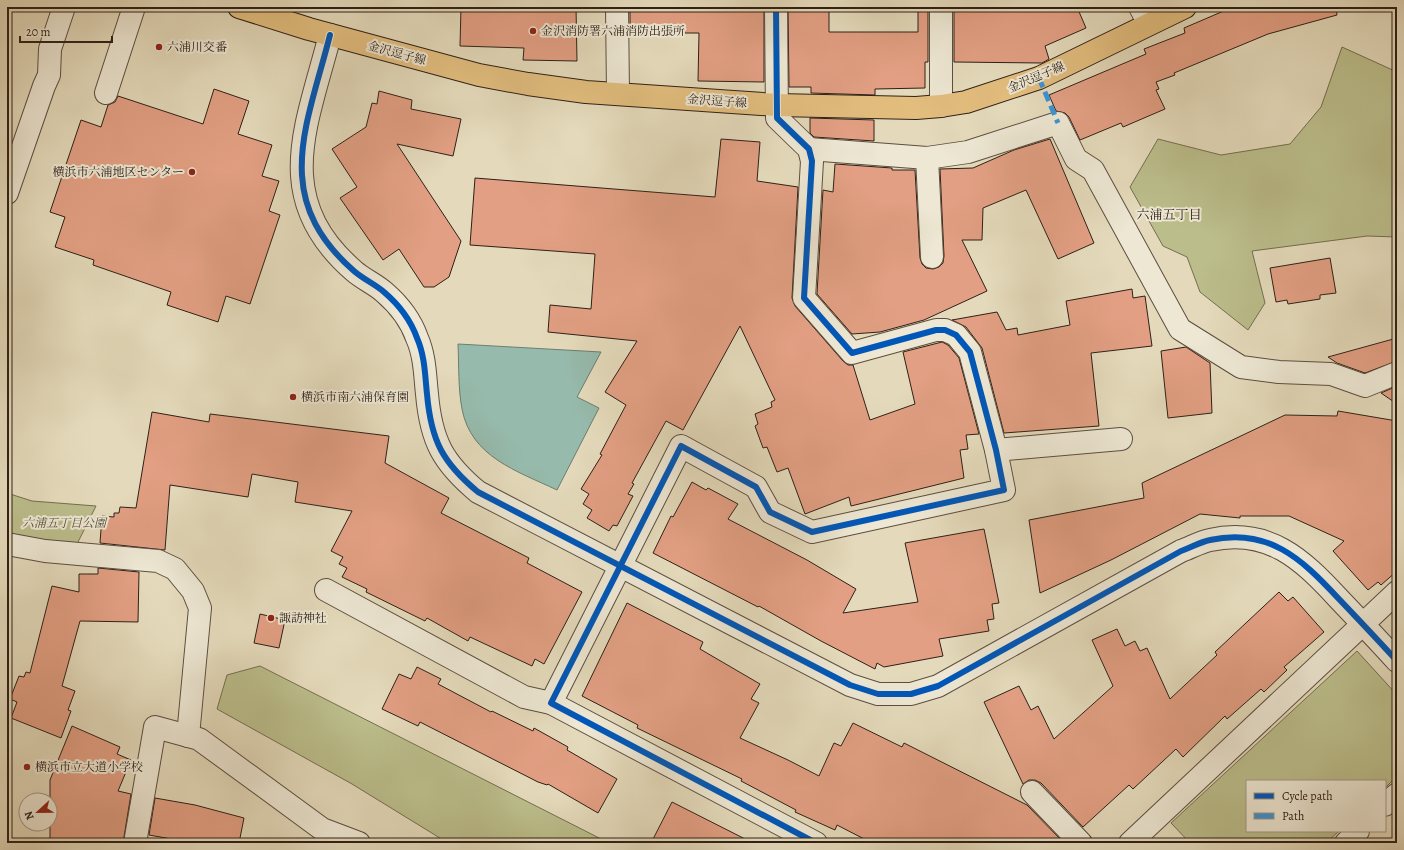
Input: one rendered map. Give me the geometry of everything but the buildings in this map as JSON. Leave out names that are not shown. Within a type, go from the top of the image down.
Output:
[{"type":"main road","name":"金沢逗子線","points":[[239,7],[330,35],[479,75],[528,84],[618,94],[777,105],[916,108],[941,106],[994,94],[1039,78],[1144,16],[1184,7]]},
{"type":"street","points":[[7,193],[49,75],[50,49],[64,7]]},
{"type":"street","points":[[106,93],[134,7]]},
{"type":"street","points":[[617,7],[618,94]]},
{"type":"street","points":[[551,703],[681,446],[756,487],[770,512],[812,532],[1004,490],[996,450],[970,352],[956,335],[945,330],[936,330],[852,353],[804,298],[812,161],[809,149],[777,118],[776,7]]},
{"type":"street","points":[[941,7],[941,106]]},
{"type":"street","points":[[330,35],[303,141],[301,167],[303,189],[309,208],[321,236],[337,257],[384,292],[407,319],[417,338],[424,363],[428,406],[433,432],[442,454],[458,475],[478,492],[850,685],[878,694],[911,694],[938,686],[1181,551],[1209,540],[1236,537],[1262,541],[1289,552],[1312,570],[1397,661]]},
{"type":"street","points":[[809,149],[927,158],[968,152],[1058,123],[1076,159],[1092,170],[1180,329],[1241,367],[1279,372],[1330,374],[1365,386],[1397,373]]},
{"type":"street","points":[[927,158],[932,257]]},
{"type":"street","points":[[996,450],[1120,439]]},
{"type":"street","points":[[7,544],[45,551],[158,561],[175,569],[193,591],[200,608],[188,736]]},
{"type":"street","points":[[326,590],[524,697],[551,703],[816,843]]},
{"type":"street","points":[[1130,843],[1397,592]]},
{"type":"street","points":[[134,843],[155,727],[199,738],[322,829],[359,843]]},
{"type":"street","points":[[1032,792],[1081,843]]},
{"type":"street","points":[[1386,805],[1397,794]]},
{"type":"street","points":[[1346,843],[1357,832]]},
{"type":"green space","points":[[1342,47],[1397,72],[1397,237],[1367,236],[1252,251],[1265,303],[1248,330],[1200,292],[1187,257],[1163,246],[1130,187],[1158,139],[1221,155],[1290,144],[1321,107]]},
{"type":"green space","name":"六浦五丁目公園","points":[[7,493],[32,501],[96,506],[77,544],[17,538],[7,534]]},
{"type":"green space","points":[[1357,651],[1397,695],[1397,776],[1386,787],[1386,780],[1246,780],[1246,832],[1338,832],[1326,843],[1190,843],[1171,823]]},
{"type":"green space","points":[[260,666],[609,843],[448,843],[352,784],[217,709],[227,675]]},
{"type":"shaded area","points":[[458,344],[601,352],[577,397],[599,408],[557,490],[512,469],[485,451],[475,439],[467,425],[462,409],[459,385]]},
{"type":"marked path","points":[[1039,78],[1058,123]]},
{"type":"cycle path","points":[[776,7],[777,118],[809,149],[812,161],[804,298],[852,353],[936,330],[945,330],[956,335],[970,352],[996,450],[1004,490],[812,532],[770,512],[756,487],[681,446],[551,703],[816,843]]},
{"type":"cycle path","points":[[330,35],[305,130],[302,160],[303,188],[312,216],[328,244],[354,271],[389,297],[408,319],[422,352],[429,411],[436,438],[448,461],[456,471],[478,492],[850,685],[878,694],[911,694],[938,686],[1181,551],[1206,541],[1231,537],[1249,538],[1266,542],[1297,559],[1325,584],[1397,661]]},
{"type":"place","name":"金沢消防署六浦消防出張所","points":[[533,31]]},
{"type":"place","name":"六浦川交番","points":[[159,47]]},
{"type":"place","name":"横浜市六浦地区センター","points":[[192,172]]},
{"type":"place","name":"横浜市南六浦保育園","points":[[293,397]]},
{"type":"place","name":"諏訪神社","points":[[271,618]]},
{"type":"place","name":"横浜市立大道小学校","points":[[27,767]]},
{"type":"district","name":"六浦五丁目","points":[[1169,214]]}]
